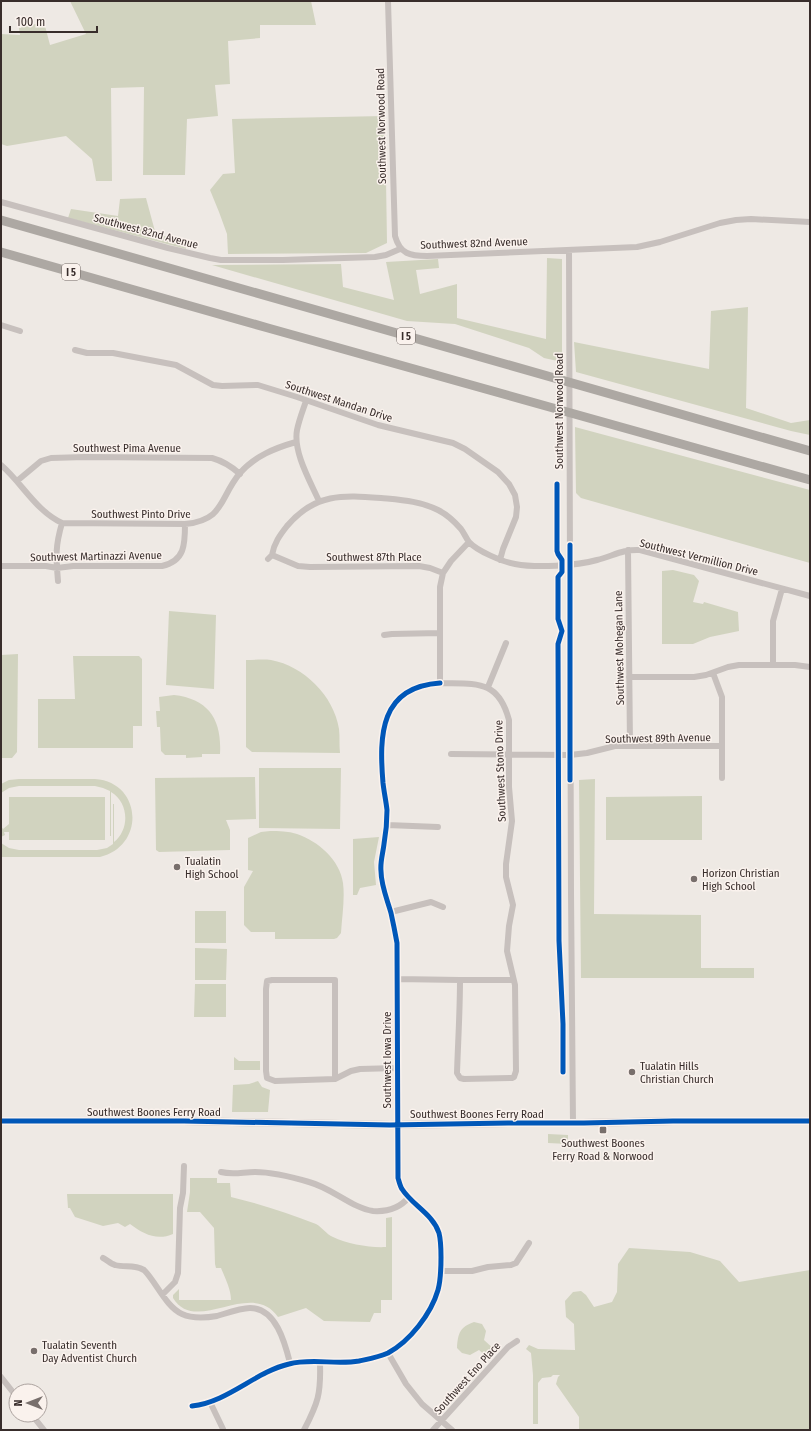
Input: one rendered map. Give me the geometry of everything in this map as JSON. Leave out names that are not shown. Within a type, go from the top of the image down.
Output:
[{"type":"highway","name":"I 5","points":[[1,220],[810,451]]},
{"type":"highway","name":"I 5","points":[[1,252],[810,480]]},
{"type":"main road","name":"Southwest Boones Ferry Road","points":[[1,1121],[184,1121],[398,1124],[810,1121]]},
{"type":"street","name":"Southwest Norwood Road","points":[[388,1],[394,236],[400,249]]},
{"type":"street","name":"Southwest 82nd Avenue","points":[[1,202],[168,248],[216,259],[340,259],[386,255],[400,249],[411,255],[427,256],[637,247],[660,242],[720,223],[736,220],[751,219],[810,222]]},
{"type":"street","name":"Southwest Norwood Road","points":[[569,250],[570,755],[573,1123]]},
{"type":"street","points":[[1,325],[20,331]]},
{"type":"street","name":"Southwest Mandan Drive","points":[[75,350],[113,353],[143,360],[170,363],[179,366],[213,385],[258,385],[378,425],[453,443],[465,449],[498,472],[509,484],[515,495],[516,517],[500,560]]},
{"type":"street","points":[[306,401],[297,430],[296,442],[298,453],[319,501]]},
{"type":"street","name":"Southwest Pinto Drive","points":[[62,523],[198,523],[206,520],[214,514],[220,507],[240,474],[259,457],[296,442]]},
{"type":"street","name":"Southwest Pima Avenue","points":[[17,480],[41,461],[51,458],[212,458],[220,460],[231,466],[240,474]]},
{"type":"street","points":[[1,465],[17,480],[46,514],[62,523],[56,546],[58,581]]},
{"type":"street","name":"Southwest Vermillion Drive","points":[[270,557],[274,546],[293,519],[319,501],[346,496],[404,500],[426,505],[440,511],[451,519],[469,542],[489,556],[515,564],[570,565],[596,560],[617,552],[628,550],[648,552],[810,596]]},
{"type":"street","name":"Southwest Martinazzi Avenue","points":[[1,566],[46,566],[57,568],[72,566],[157,567],[167,565],[175,560],[183,549],[185,541],[185,524]]},
{"type":"street","points":[[469,542],[451,561],[443,573],[440,587],[440,683],[478,684],[488,687],[506,643]]},
{"type":"street","name":"Southwest Mohegan Lane","points":[[628,550],[630,746]]},
{"type":"street","name":"Southwest 87th Place","points":[[270,557],[298,566],[419,566],[443,573]]},
{"type":"street","points":[[773,665],[773,621],[782,589]]},
{"type":"street","points":[[384,635],[440,633]]},
{"type":"street","points":[[629,677],[694,677],[706,675],[734,666],[795,665],[810,667]]},
{"type":"street","points":[[713,673],[722,697],[722,778]]},
{"type":"street","name":"Southwest Iowa Drive","points":[[192,1406],[210,1402],[272,1370],[290,1363],[357,1362],[388,1353],[406,1339],[418,1327],[430,1310],[438,1291],[441,1272],[441,1247],[439,1232],[430,1218],[402,1189],[398,1178],[397,942],[391,912],[382,883],[381,870],[387,825],[383,781],[382,735],[384,725],[394,704],[401,696],[414,688],[440,683]]},
{"type":"street","name":"Southwest Stono Drive","points":[[460,980],[460,1020],[458,1030],[457,1072],[460,1078],[514,1077],[516,1071],[515,985],[507,951],[508,934],[513,905],[506,877],[506,864],[512,822],[508,755],[509,720],[506,709],[494,692],[488,687]]},
{"type":"street","name":"Southwest 89th Avenue","points":[[451,754],[570,755],[587,753],[606,747],[722,746]]},
{"type":"street","points":[[387,825],[438,827]]},
{"type":"street","points":[[391,912],[431,902],[443,907]]},
{"type":"street","points":[[397,979],[513,980]]},
{"type":"street","points":[[335,1080],[335,980],[267,981],[266,1071],[268,1078],[275,1081],[335,1080],[351,1071],[360,1069],[397,1068]]},
{"type":"street","points":[[163,1294],[175,1282],[178,1273],[180,1208],[183,1193],[184,1166]]},
{"type":"street","points":[[221,1172],[230,1174],[255,1172],[268,1173],[311,1182],[326,1188],[360,1208],[372,1211],[392,1210],[403,1204],[409,1197]]},
{"type":"street","points":[[441,1272],[472,1271],[488,1267],[511,1265],[516,1263],[529,1243]]},
{"type":"street","points":[[103,1258],[115,1265],[139,1267],[144,1270],[174,1309],[181,1314],[194,1318],[208,1318],[248,1308],[264,1311],[271,1318],[282,1337],[290,1363]]},
{"type":"street","name":"Southwest Eno Place","points":[[432,1430],[508,1347],[517,1342]]},
{"type":"street","points":[[388,1353],[406,1384],[422,1404],[452,1430]]},
{"type":"street","points":[[304,1430],[316,1405],[320,1390],[320,1363]]},
{"type":"street","points":[[1,1377],[8,1386]]},
{"type":"street","points":[[210,1402],[223,1429]]},
{"type":"green space","points":[[70,1],[311,1],[316,25],[260,25],[260,38],[228,41],[230,84],[215,85],[218,116],[187,119],[185,175],[143,175],[144,87],[111,88],[112,181],[96,181],[92,159],[66,136],[7,146],[1,144],[1,34],[20,35],[19,28],[44,22],[50,45],[86,34]]},
{"type":"green space","points":[[385,116],[387,243],[366,253],[228,254],[227,234],[210,190],[223,174],[235,173],[232,119]]},
{"type":"green space","points":[[146,198],[156,235],[185,239],[186,249],[68,218],[71,209],[118,216],[120,199]]},
{"type":"green space","points":[[547,258],[562,259],[562,362],[544,358],[529,348],[455,324],[407,321],[212,265],[341,264],[343,287],[394,300],[386,262],[438,259],[439,268],[416,270],[420,294],[457,284],[457,318],[546,339]]},
{"type":"green space","points":[[748,307],[746,408],[791,423],[810,420],[810,435],[576,372],[574,342],[709,369],[711,311]]},
{"type":"green space","points":[[575,427],[810,490],[810,563],[581,498],[576,493]]},
{"type":"green space","points":[[673,570],[694,575],[699,581],[693,602],[703,604],[704,602],[738,612],[739,631],[710,637],[693,644],[662,644],[662,571]]},
{"type":"green space","points":[[169,611],[216,615],[214,689],[166,685]]},
{"type":"green space","points":[[18,654],[17,752],[12,758],[1,758],[1,655]]},
{"type":"green space","points":[[73,656],[139,656],[142,659],[142,726],[133,726],[133,748],[38,748],[38,699],[75,699]]},
{"type":"green space","points":[[246,660],[271,660],[283,663],[306,676],[316,684],[331,705],[336,717],[339,729],[340,753],[252,752],[246,747]]},
{"type":"green space","points":[[174,695],[186,697],[196,701],[211,713],[216,721],[219,731],[220,754],[202,754],[202,757],[186,758],[186,755],[165,755],[161,751],[160,727],[157,727],[156,711],[160,711],[159,697]]},
{"type":"green space","points":[[259,768],[341,768],[340,829],[259,828]]},
{"type":"green space","points":[[255,777],[256,819],[226,820],[230,830],[230,850],[159,852],[156,850],[155,778]]},
{"type":"green space","points":[[95,779],[111,783],[122,791],[129,802],[132,815],[131,828],[125,841],[115,851],[100,857],[1,857],[1,843],[9,848],[19,850],[97,850],[107,848],[113,844],[113,804],[114,842],[119,837],[125,823],[124,809],[117,797],[111,792],[110,836],[110,791],[103,788],[95,786],[19,786],[9,788],[1,793],[1,784],[9,780]]},
{"type":"green space","points":[[595,779],[594,914],[701,915],[701,968],[754,968],[754,978],[581,978],[579,780]]},
{"type":"green space","points":[[702,796],[702,840],[606,840],[606,797]]},
{"type":"green space","points":[[9,797],[105,797],[105,840],[9,840],[9,832],[4,832],[5,835],[1,837],[1,826],[3,829],[9,824]]},
{"type":"green space","points":[[261,832],[290,832],[305,837],[313,841],[327,852],[333,859],[341,875],[344,895],[341,933],[337,938],[275,939],[275,932],[251,932],[244,925],[244,887],[253,871],[248,870],[248,838]]},
{"type":"green space","points":[[379,837],[374,862],[376,885],[360,888],[357,895],[353,895],[353,839]]},
{"type":"green space","points":[[195,911],[226,911],[226,943],[195,943]]},
{"type":"green space","points":[[195,948],[227,949],[226,980],[195,980]]},
{"type":"green space","points":[[195,984],[226,984],[226,1017],[194,1017]]},
{"type":"green space","points":[[234,1057],[239,1061],[260,1061],[260,1070],[234,1070]]},
{"type":"green space","points":[[258,1081],[262,1087],[270,1090],[268,1112],[232,1112],[233,1085],[249,1084]]},
{"type":"green space","points":[[548,1134],[568,1135],[568,1144],[548,1143]]},
{"type":"green space","points":[[190,1178],[217,1178],[217,1183],[230,1183],[231,1197],[284,1212],[316,1224],[333,1237],[345,1242],[359,1245],[386,1247],[386,1218],[392,1217],[392,1300],[381,1300],[381,1313],[374,1313],[370,1322],[324,1321],[306,1308],[278,1317],[267,1307],[253,1303],[195,1312],[183,1308],[173,1298],[173,1295],[179,1289],[179,1300],[231,1300],[229,1288],[221,1268],[216,1268],[215,1264],[214,1228],[200,1212],[187,1212],[190,1192]]},
{"type":"green space","points":[[67,1194],[173,1194],[173,1234],[156,1237],[140,1231],[130,1224],[125,1227],[118,1223],[103,1226],[75,1217],[70,1208],[68,1208]]},
{"type":"green space","points":[[629,1248],[690,1252],[720,1261],[739,1282],[810,1270],[810,1430],[579,1430],[579,1417],[556,1384],[560,1375],[542,1378],[538,1383],[538,1424],[533,1424],[533,1375],[531,1353],[526,1349],[529,1345],[538,1349],[575,1350],[574,1324],[566,1317],[565,1301],[573,1292],[581,1291],[586,1295],[594,1307],[612,1302],[617,1292],[618,1264]]},
{"type":"green space","points":[[474,1322],[482,1324],[486,1331],[484,1340],[495,1350],[488,1358],[479,1350],[470,1355],[462,1353],[457,1348],[459,1334],[463,1328]]},
{"type":"cycle path","points":[[557,484],[557,551],[562,560],[562,572],[558,577],[558,619],[562,631],[558,644],[559,941],[563,1024],[563,1072]]},
{"type":"cycle path","points":[[570,545],[570,780]]},
{"type":"cycle path","points":[[192,1406],[218,1399],[265,1373],[289,1364],[297,1362],[350,1362],[374,1358],[388,1353],[396,1348],[419,1326],[435,1299],[438,1290],[441,1265],[441,1245],[439,1233],[432,1220],[406,1195],[401,1188],[398,1178],[397,943],[391,913],[383,887],[381,861],[386,832],[387,810],[382,765],[383,731],[388,716],[395,704],[405,694],[420,686],[440,683]]},
{"type":"cycle path","points":[[1,1121],[184,1121],[390,1125],[673,1121],[810,1121]]},
{"type":"place","name":"Tualatin High School","points":[[177,867]]},
{"type":"place","name":"Horizon Christian High School","points":[[694,879]]},
{"type":"place","name":"Tualatin Hills Christian Church","points":[[632,1072]]},
{"type":"place","name":"Southwest Boones Ferry Road & Norwood","points":[[603,1130]]},
{"type":"place","name":"Tualatin Seventh Day Adventist Church","points":[[34,1351]]}]
